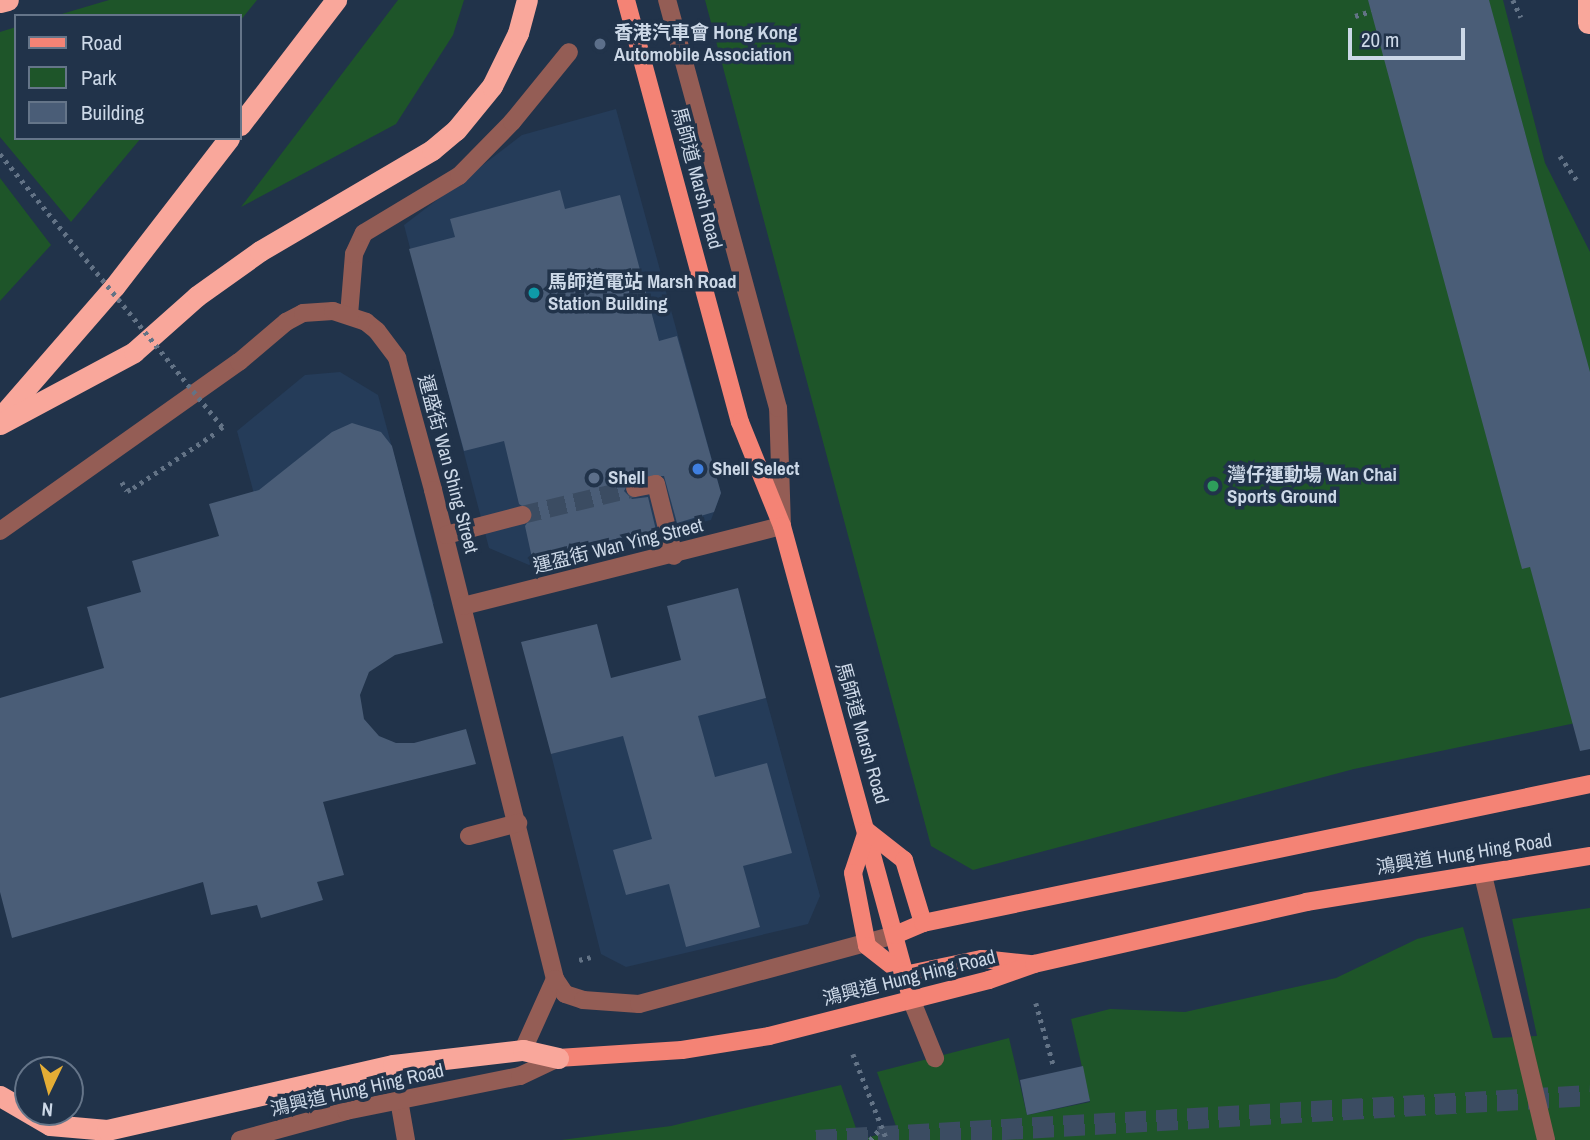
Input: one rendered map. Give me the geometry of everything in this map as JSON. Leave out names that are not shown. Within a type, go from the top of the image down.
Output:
[{"type":"highway","points":[[0,2],[8,0]]},
{"type":"highway","points":[[242,122],[336,0]]},
{"type":"highway","points":[[0,424],[134,352],[197,296],[260,251],[432,150],[474,112],[507,58],[527,0]]},
{"type":"highway","points":[[1588,0],[1589,25]]},
{"type":"highway","points":[[0,418],[114,287],[227,140]]},
{"type":"highway","points":[[0,1096],[50,1125],[107,1129],[393,1065],[523,1050],[558,1058]]},
{"type":"main road","name":"馬師道 Marsh Road","points":[[626,0],[678,184],[740,422],[782,526],[911,999]]},
{"type":"main road","points":[[1581,0],[1589,25]]},
{"type":"main road","name":"鴻興道 Hung Hing Road","points":[[895,934],[923,923],[1590,784]]},
{"type":"main road","name":"馬師道 Marsh Road","points":[[866,946],[853,873],[867,831]]},
{"type":"main road","points":[[867,831],[904,860],[923,923]]},
{"type":"main road","name":"鴻興道 Hung Hing Road","points":[[558,1058],[726,1044],[911,999],[1034,964],[1306,902],[1590,856]]},
{"type":"main road","points":[[866,946],[904,975],[982,959],[1034,964]]},
{"type":"street","name":"馬師道 Marsh Road","points":[[667,0],[778,408],[782,526]]},
{"type":"street","points":[[349,315],[354,254],[364,233],[459,176],[512,122],[569,52]]},
{"type":"street","name":"運盛街 Wan Shing Street","points":[[0,531],[239,362],[286,322],[312,312],[349,315],[377,331],[397,358],[446,535],[555,979]]},
{"type":"street","points":[[635,488],[656,484],[674,556]]},
{"type":"street","points":[[446,535],[522,515]]},
{"type":"street","name":"運盈街 Wan Ying Street","points":[[463,606],[674,556],[782,526]]},
{"type":"street","points":[[469,836],[517,823]]},
{"type":"street","points":[[1483,874],[1546,1140]]},
{"type":"street","name":"鴻興道 Hung Hing Road","points":[[555,979],[565,994],[583,1000],[639,1004],[866,946],[895,934]]},
{"type":"street","points":[[523,1050],[555,979]]},
{"type":"street","points":[[911,999],[934,1058]]},
{"type":"street","name":"鴻興道 Hung Hing Road","points":[[240,1140],[399,1100],[520,1076],[558,1058]]},
{"type":"street","points":[[399,1100],[405,1140]]},
{"type":"path","points":[[1513,0],[1521,17]]},
{"type":"path","points":[[1355,16],[1371,11]]},
{"type":"path","points":[[0,154],[223,427],[134,488],[127,491],[122,482]]},
{"type":"path","points":[[1560,156],[1577,180]]},
{"type":"path","points":[[1036,1003],[1054,1067]]},
{"type":"path","points":[[853,1054],[879,1130],[887,1140]]},
{"type":"path","points":[[870,1140],[879,1130]]},
{"type":"shaded area","name":"馬師道電站 Marsh Road Station Building","points":[[616,109],[721,493],[711,520],[529,565],[489,548],[404,225],[522,135]]},
{"type":"shaded area","points":[[340,372],[378,395],[434,604],[294,642],[237,431],[305,375]]},
{"type":"shaded area","points":[[766,698],[820,896],[808,924],[626,967],[601,954],[551,754]]},
{"type":"green space","points":[[109,0],[257,0],[242,19],[242,14],[62,14]]},
{"type":"green space","points":[[398,0],[464,0],[453,35],[396,124],[241,207]]},
{"type":"green space","name":"灣仔運動場 Wan Chai Sports Ground","points":[[705,0],[1503,0],[1545,163],[1590,252],[1590,720],[1354,769],[973,870],[931,846]]},
{"type":"green space","points":[[14,28],[14,140],[139,140],[71,222],[0,137],[0,32]]},
{"type":"green space","points":[[0,178],[51,245],[0,301]]},
{"type":"green space","points":[[1590,908],[1590,1140],[860,1140],[897,1129],[877,1072],[1009,1038],[1027,1115],[1090,1102],[1071,1019],[1110,1009],[1185,1012],[1336,978],[1417,939],[1463,927],[1493,1038],[1537,1036],[1512,919]]},
{"type":"green space","points":[[841,1085],[860,1140],[561,1140],[671,1126]]},
{"type":"building","points":[[1368,0],[1489,0],[1590,372],[1590,749],[1580,751],[1530,567],[1522,569]]},
{"type":"building","name":"馬師道電站 Marsh Road Station Building","points":[[560,190],[565,209],[620,195],[659,341],[677,336],[721,493],[714,512],[677,523],[664,476],[632,477],[624,491],[632,499],[648,497],[656,530],[532,558],[525,526],[533,513],[519,504],[504,441],[464,451],[409,249],[455,237],[450,219]]},
{"type":"building","points":[[352,423],[381,432],[392,446],[443,643],[395,655],[369,672],[360,695],[364,719],[379,736],[396,743],[414,743],[466,729],[476,764],[323,802],[344,875],[317,882],[323,900],[261,918],[257,905],[211,915],[203,882],[12,938],[0,892],[0,698],[104,668],[87,607],[141,592],[132,561],[219,536],[209,504],[259,490],[332,432]]},
{"type":"building","points":[[738,588],[766,698],[698,716],[715,777],[767,763],[792,853],[743,866],[760,927],[686,947],[669,884],[626,895],[613,850],[652,839],[623,736],[551,754],[521,642],[597,624],[611,678],[681,660],[667,606]]},
{"type":"building","points":[[1083,1066],[1090,1101],[1027,1115],[1020,1080]]},
{"type":"tunnel","points":[[522,515],[635,488]]},
{"type":"tunnel","points":[[816,1140],[1590,1095]]},
{"type":"place","name":"香港汽車會 Hong Kong Automobile Association","points":[[600,44]]},
{"type":"place","name":"馬師道電站 Marsh Road Station Building","points":[[534,293]]},
{"type":"place","name":"Shell Select","points":[[698,469]]},
{"type":"place","name":"Shell","points":[[594,478]]},
{"type":"place","name":"灣仔運動場 Wan Chai Sports Ground","points":[[1213,486]]}]
